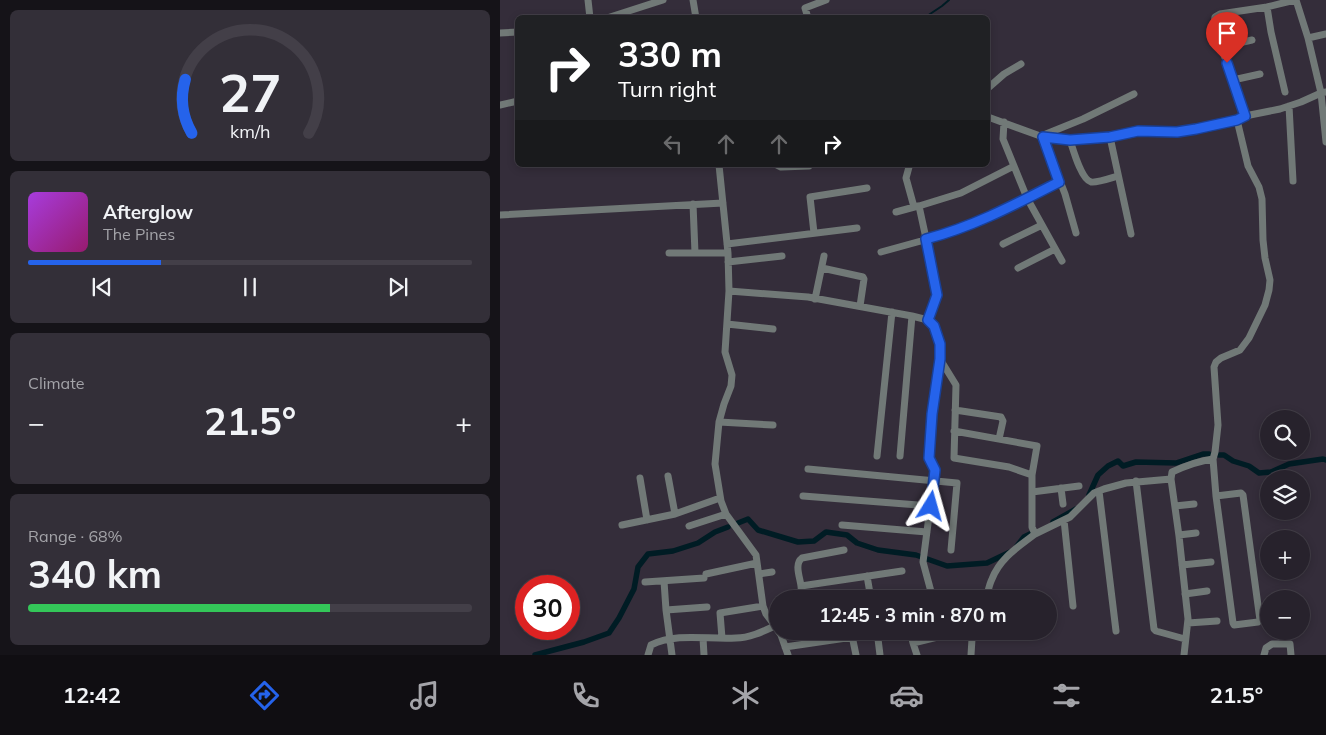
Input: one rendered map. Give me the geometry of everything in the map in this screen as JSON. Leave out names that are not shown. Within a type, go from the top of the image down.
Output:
[{"type":"street","points":[[588,0],[590,15]]},
{"type":"street","points":[[616,15],[663,0]]},
{"type":"street","points":[[693,0],[696,15]]},
{"type":"street","points":[[808,15],[805,8],[826,0]]},
{"type":"street","points":[[1245,116],[1221,47],[1214,22],[1216,17],[1220,14],[1267,7],[1295,0],[1302,17],[1323,92],[1326,142]]},
{"type":"street","points":[[1267,7],[1285,92]]},
{"type":"street","points":[[500,33],[515,32]]},
{"type":"street","points":[[1308,38],[1326,34]]},
{"type":"street","points":[[1221,47],[1252,40]]},
{"type":"street","points":[[990,86],[1004,74],[1021,64]]},
{"type":"street","points":[[1233,80],[1260,74]]},
{"type":"street","points":[[990,118],[1042,136],[1070,140],[1110,137],[1138,131],[1177,132],[1280,109],[1323,92]]},
{"type":"street","points":[[1042,136],[1083,119],[1134,94]]},
{"type":"street","points":[[500,105],[515,102]]},
{"type":"street","points":[[1289,106],[1293,181]]},
{"type":"street","points":[[1216,496],[1241,493],[1243,495],[1260,620],[1258,622],[1233,624],[1216,496],[1213,459],[1218,425],[1214,367],[1221,358],[1240,350],[1249,338],[1265,306],[1270,280],[1263,240],[1262,199],[1259,187],[1248,166],[1237,120]]},
{"type":"street","points":[[1004,122],[1003,140],[1027,198],[1062,261]]},
{"type":"street","points":[[1042,136],[1065,194],[1076,233]]},
{"type":"street","points":[[1110,137],[1131,234]]},
{"type":"street","points":[[1070,140],[1086,179],[1094,182],[1118,176]]},
{"type":"street","points":[[896,212],[961,193],[1014,166]]},
{"type":"street","points":[[719,167],[728,253],[729,292],[725,352],[732,375],[731,386],[719,422],[715,464],[720,498],[726,514],[756,554],[763,606],[769,618]]},
{"type":"street","points":[[909,167],[906,178],[926,239],[937,295],[928,320]]},
{"type":"street","points":[[882,252],[950,233],[974,224],[1059,182]]},
{"type":"street","points":[[814,233],[810,197],[867,188]]},
{"type":"street","points":[[500,215],[723,203]]},
{"type":"street","points":[[693,204],[695,253]]},
{"type":"street","points":[[1004,244],[1042,225]]},
{"type":"street","points":[[727,244],[857,228]]},
{"type":"street","points":[[1018,268],[1055,249]]},
{"type":"street","points":[[669,253],[728,253]]},
{"type":"street","points":[[728,262],[782,256]]},
{"type":"street","points":[[815,298],[824,256]]},
{"type":"street","points":[[822,268],[863,276],[860,306]]},
{"type":"street","points":[[729,292],[815,298],[912,316],[928,320],[934,326],[940,344],[940,359],[932,414],[929,458],[935,470],[923,562],[931,590]]},
{"type":"street","points":[[877,456],[892,312]]},
{"type":"street","points":[[900,456],[912,316]]},
{"type":"street","points":[[727,324],[773,329]]},
{"type":"street","points":[[940,359],[956,386],[954,458],[1008,467],[1032,475]]},
{"type":"street","points":[[955,410],[1001,417],[1003,421],[999,439]]},
{"type":"street","points":[[719,422],[773,425]]},
{"type":"street","points":[[954,431],[1037,446],[1032,475],[1032,527],[1035,534]]},
{"type":"street","points":[[1184,655],[1188,623],[1171,479],[1172,472],[1203,460],[1213,459]]},
{"type":"street","points":[[808,469],[957,483],[951,550]]},
{"type":"street","points":[[668,476],[676,514]]},
{"type":"street","points":[[640,478],[646,520]]},
{"type":"street","points":[[989,590],[1002,560],[1035,534],[1070,516],[1094,493],[1126,482],[1171,479]]},
{"type":"street","points":[[1136,482],[1154,629],[1185,639]]},
{"type":"street","points":[[1032,492],[1079,486]]},
{"type":"street","points":[[1061,488],[1063,504]]},
{"type":"street","points":[[1099,491],[1116,631]]},
{"type":"street","points":[[803,496],[931,506]]},
{"type":"street","points":[[622,525],[676,514],[720,498]]},
{"type":"street","points":[[1174,506],[1194,504]]},
{"type":"street","points":[[690,526],[726,514]]},
{"type":"street","points":[[1064,520],[1073,606]]},
{"type":"street","points":[[842,525],[927,532]]},
{"type":"street","points":[[1179,535],[1196,534]]},
{"type":"street","points":[[801,590],[798,562],[802,558],[844,550]]},
{"type":"street","points":[[1182,565],[1211,562]]},
{"type":"street","points":[[645,582],[705,576],[758,563]]},
{"type":"street","points":[[801,586],[902,571]]},
{"type":"street","points":[[759,574],[772,572]]},
{"type":"street","points":[[867,576],[869,590]]},
{"type":"street","points":[[664,581],[672,655]]},
{"type":"street","points":[[1185,594],[1207,592]]},
{"type":"street","points":[[722,638],[720,613],[763,606]]},
{"type":"street","points":[[666,610],[707,607]]},
{"type":"street","points":[[1188,623],[1218,621]]},
{"type":"street","points":[[648,655],[651,645],[658,641],[677,637],[738,638],[769,630]]},
{"type":"street","points":[[703,638],[704,655]]},
{"type":"street","points":[[783,640],[788,655]]},
{"type":"street","points":[[786,647],[822,640]]},
{"type":"street","points":[[853,640],[856,655]]},
{"type":"street","points":[[878,640],[880,655]]},
{"type":"street","points":[[912,640],[917,655]]},
{"type":"street","points":[[913,643],[922,640]]},
{"type":"street","points":[[970,655],[972,640]]},
{"type":"street","points":[[1264,655],[1264,650],[1270,645],[1290,644],[1291,655]]},
{"type":"waterway","points":[[928,15],[949,0]]},
{"type":"waterway","points":[[1089,495],[1098,475],[1108,466],[1118,461],[1123,466],[1136,462],[1176,463],[1203,454],[1209,454]]},
{"type":"waterway","points":[[1219,455],[1224,455],[1233,461],[1249,466],[1259,473],[1271,472],[1289,464],[1326,460]]},
{"type":"waterway","points":[[1053,522],[1076,509]]},
{"type":"waterway","points":[[738,523],[748,519],[758,530],[798,542],[814,541],[826,532],[847,535],[857,543],[878,550],[916,555],[947,566],[987,563],[1010,552]]},
{"type":"waterway","points":[[535,655],[584,642],[609,633],[634,589],[638,567],[648,554],[673,551],[698,543],[715,532],[728,527]]},
{"type":"waterway","points":[[1017,546],[1024,537],[1030,534]]},
{"type":"route","points":[[931,506],[935,470],[929,458],[940,344],[934,326],[928,320],[936,299],[937,289],[926,239],[974,224],[1059,182],[1043,137],[1070,140],[1110,137],[1138,131],[1177,132],[1237,120],[1245,116],[1227,63]]}]
